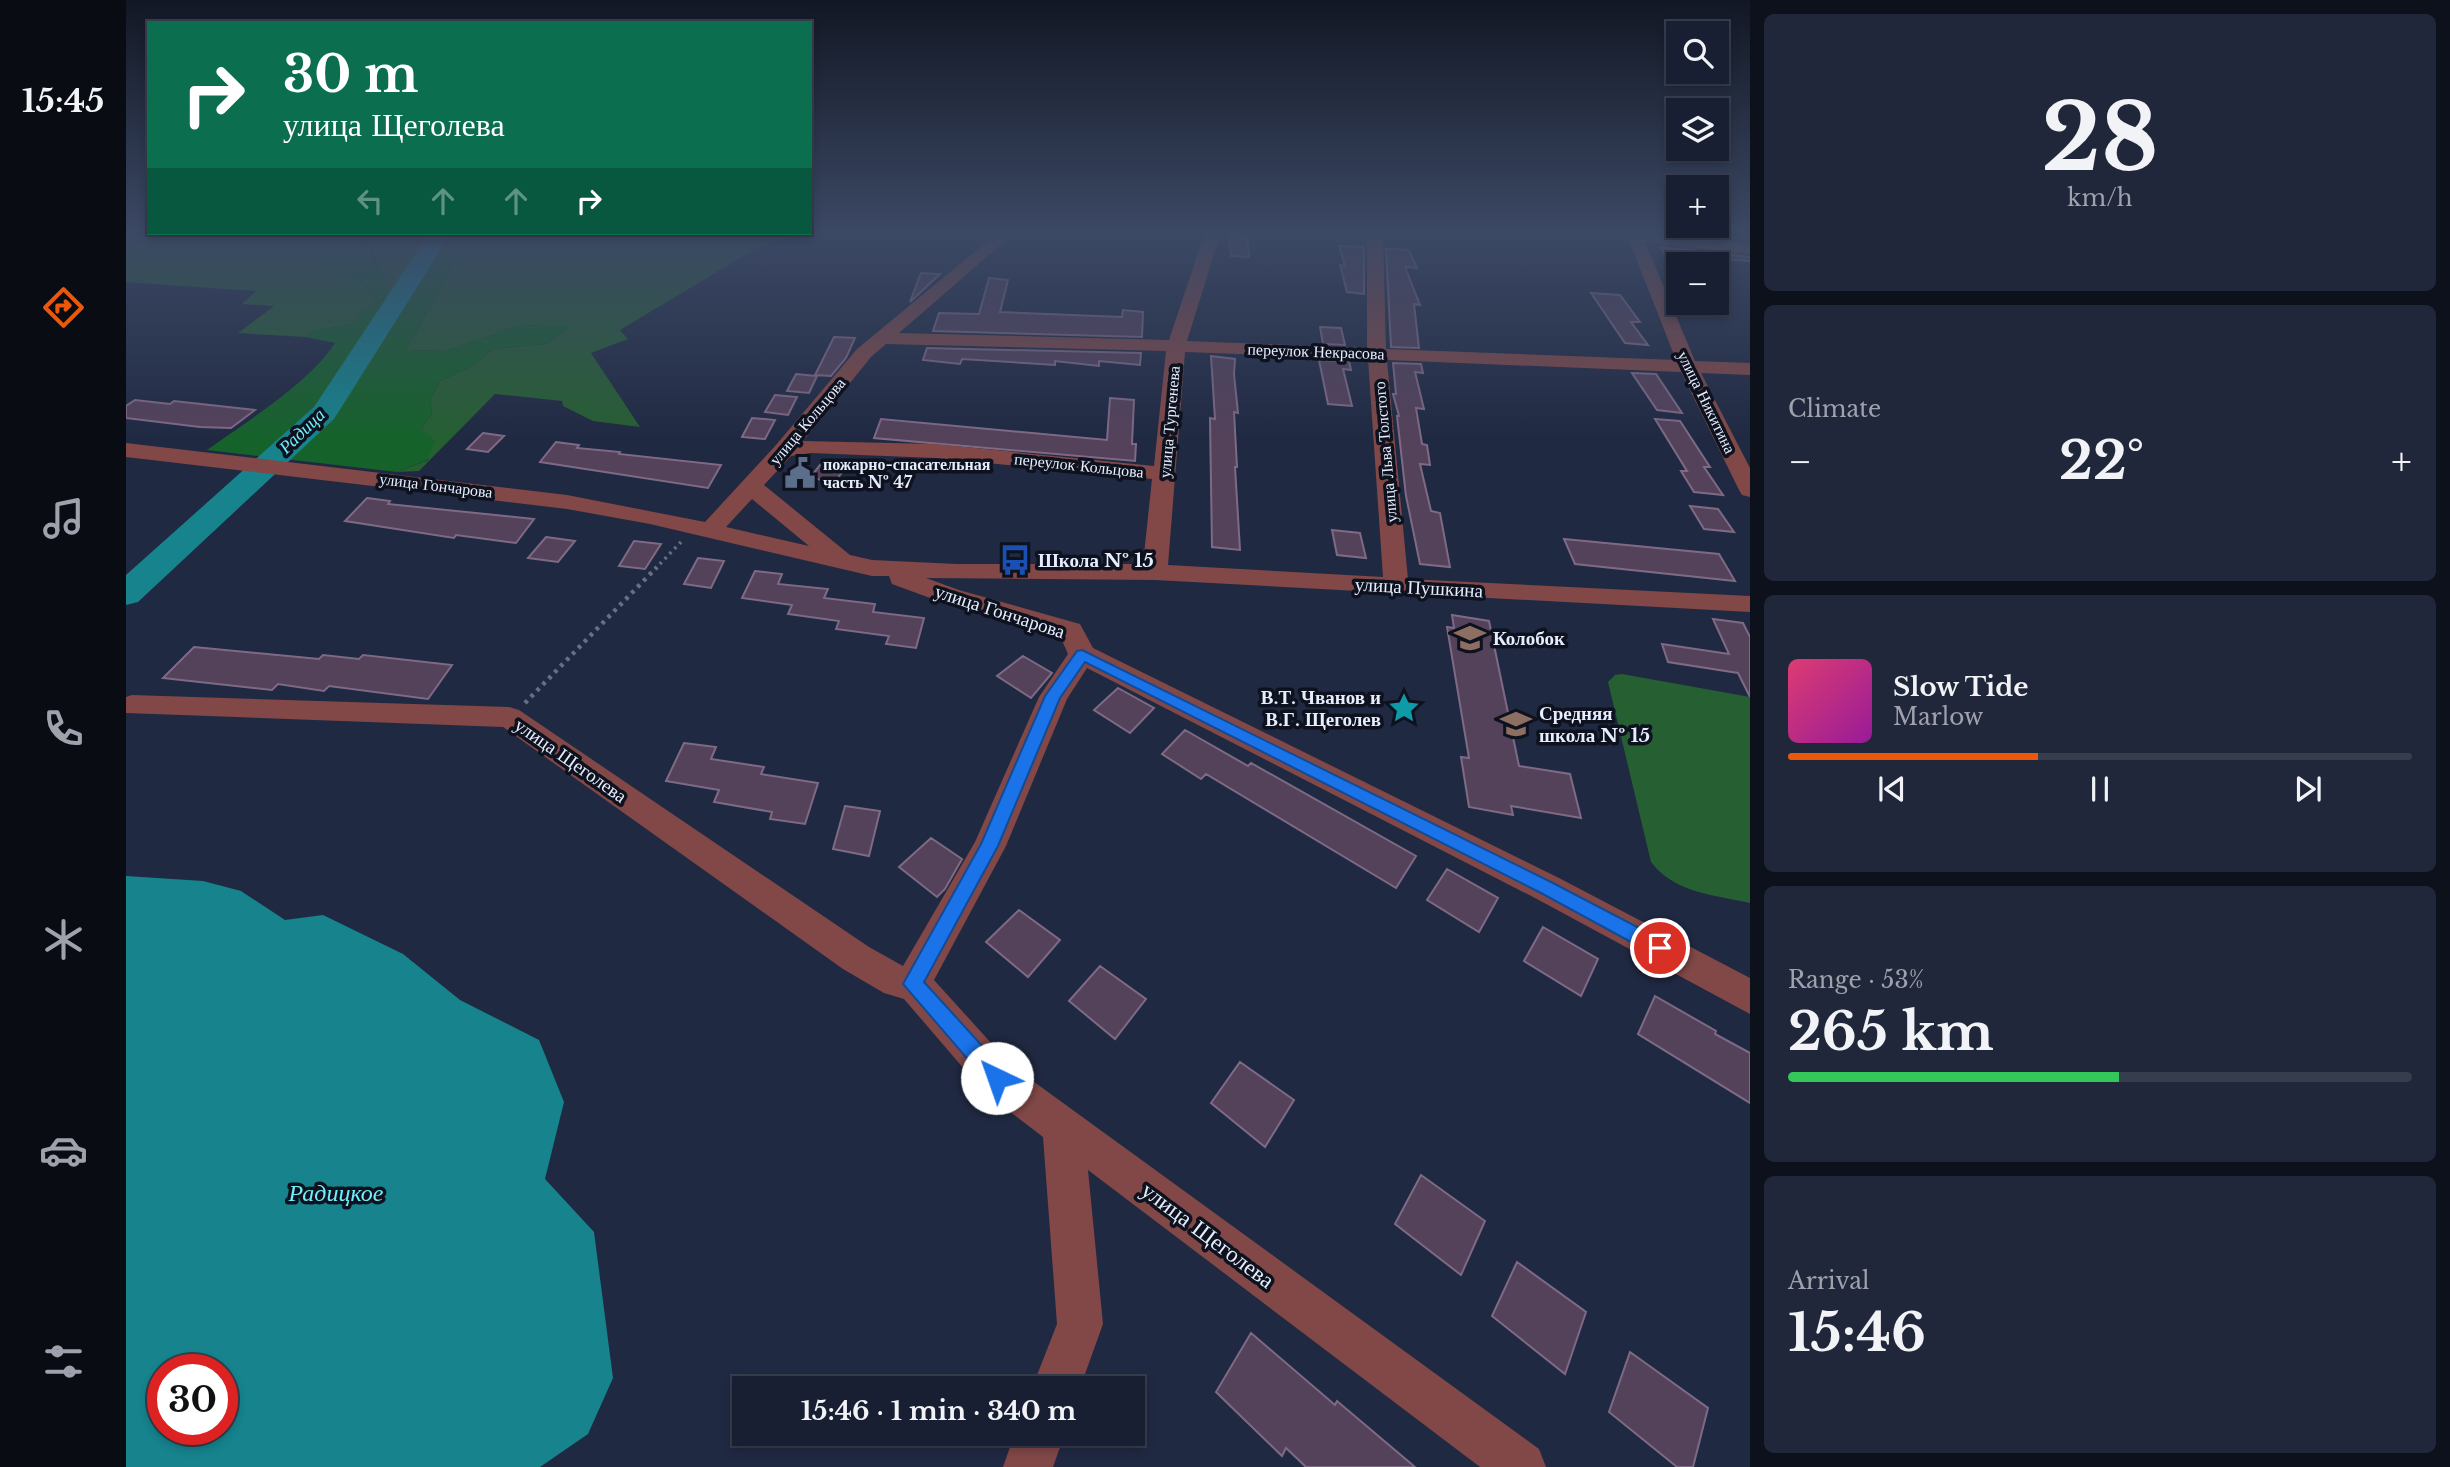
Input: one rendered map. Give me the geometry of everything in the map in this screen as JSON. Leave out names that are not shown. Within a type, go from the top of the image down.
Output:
[{"type":"street","name":"улица Кольцова","points":[[702,529],[751,486],[864,353],[922,303]]},
{"type":"street","name":"улица Тургенева","points":[[1155,572],[1176,346],[1190,303]]},
{"type":"street","name":"улица Льва Толстого","points":[[1376,303],[1377,353],[1396,586]]},
{"type":"street","name":"улица Никитина","points":[[1661,303],[1688,367],[1750,490]]},
{"type":"street","name":"переулок Некрасова","points":[[881,338],[1377,353],[1750,369]]},
{"type":"street","name":"переулок Кольцова","points":[[784,450],[811,446],[946,452],[1165,474]]},
{"type":"street","name":"улица Гончарова","points":[[126,450],[567,502],[702,529],[859,566],[950,596],[1071,630],[1082,654],[1547,888],[1750,997]]},
{"type":"street","points":[[751,486],[859,566]]},
{"type":"street","name":"улица Гончарова","points":[[859,566],[957,572],[1087,571]]},
{"type":"street","name":"улица Пушкина","points":[[1087,571],[1155,572],[1750,604]]},
{"type":"street","points":[[913,984],[989,846],[1053,696],[1082,654]]},
{"type":"street","name":"улица Щеголева","points":[[132,705],[511,718],[856,958],[897,982],[913,984],[997,1078],[1521,1467]]},
{"type":"street","points":[[1060,1376],[1080,1324],[1063,1127]]},
{"type":"street","points":[[1028,1467],[1035,1446]]},
{"type":"path","points":[[511,718],[702,529]]},
{"type":"shaded area","points":[[375,303],[364,310],[352,324],[315,331],[305,337],[238,333],[274,306],[242,304]]},
{"type":"shaded area","points":[[375,303],[432,303],[406,350],[446,351],[522,325],[570,326],[546,344],[492,349],[476,364],[440,381],[430,399],[432,413],[421,429],[435,441],[427,460],[397,472],[207,450],[310,373],[335,343],[305,337],[315,331],[352,324],[364,310]]},
{"type":"shaded area","points":[[432,303],[664,303],[620,330],[628,339],[591,353],[640,427],[593,421],[563,406],[562,401],[495,394],[419,471],[397,472],[428,460],[421,429],[432,413],[430,399],[440,381],[476,364],[492,349],[546,344],[569,327],[522,325],[446,351],[406,350]]},
{"type":"shaded area","points":[[1622,674],[1750,697],[1750,903],[1709,895],[1683,886],[1660,872],[1651,862],[1608,682],[1615,675]]},
{"type":"water","name":"Радицкое","points":[[126,876],[203,881],[241,891],[285,920],[323,915],[403,954],[460,1000],[539,1040],[564,1102],[545,1179],[594,1232],[613,1378],[588,1434],[540,1467],[126,1467]]},
{"type":"building","points":[[982,303],[1002,303],[1000,312],[1122,317],[1123,310],[1143,312],[1142,337],[933,331],[939,313],[979,314]]},
{"type":"building","points":[[1389,303],[1419,303],[1414,304],[1419,348],[1391,347]]},
{"type":"building","points":[[1598,303],[1626,303],[1640,322],[1631,322],[1648,345],[1625,343]]},
{"type":"building","points":[[1320,327],[1341,328],[1345,345],[1323,344]]},
{"type":"building","points":[[834,337],[855,338],[846,358],[831,376],[815,375]]},
{"type":"building","points":[[927,348],[1141,353],[1140,365],[1099,361],[1099,366],[1055,361],[1055,365],[962,359],[960,364],[923,360]]},
{"type":"building","points":[[1211,356],[1235,359],[1238,413],[1234,412],[1235,467],[1240,550],[1212,547],[1210,418],[1215,419]]},
{"type":"building","points":[[1319,360],[1349,361],[1351,370],[1343,369],[1352,406],[1328,404]]},
{"type":"building","points":[[1393,363],[1421,364],[1423,373],[1415,372],[1424,409],[1416,408],[1422,444],[1427,445],[1430,465],[1420,464],[1431,511],[1440,513],[1450,567],[1420,564],[1406,496],[1399,416],[1393,394],[1396,394]]},
{"type":"building","points":[[1632,373],[1656,374],[1682,413],[1657,410]]},
{"type":"building","points":[[796,374],[817,376],[809,393],[787,391]]},
{"type":"building","points":[[775,395],[797,397],[788,415],[765,412]]},
{"type":"building","points":[[1110,398],[1134,400],[1132,444],[1136,444],[1135,461],[874,438],[881,419],[1107,440]]},
{"type":"building","points":[[135,400],[170,404],[174,401],[255,410],[231,428],[200,427],[126,418],[126,406]]},
{"type":"building","points":[[752,418],[775,420],[765,439],[742,437]]},
{"type":"building","points":[[1655,419],[1680,421],[1710,467],[1704,467],[1723,495],[1694,492],[1681,471],[1687,471]]},
{"type":"building","points":[[483,433],[504,436],[488,452],[467,449]]},
{"type":"building","points":[[556,442],[579,445],[577,448],[620,452],[619,454],[721,465],[708,488],[540,462]]},
{"type":"building","points":[[823,461],[847,465],[835,482],[810,478]]},
{"type":"building","points":[[367,498],[390,501],[388,504],[534,519],[516,543],[456,535],[454,538],[345,521]]},
{"type":"building","points":[[1690,506],[1718,509],[1734,532],[1704,529]]},
{"type":"building","points":[[1332,530],[1360,533],[1366,558],[1337,555]]},
{"type":"building","points":[[546,537],[575,541],[558,562],[528,558]]},
{"type":"building","points":[[1564,539],[1719,554],[1735,581],[1575,564]]},
{"type":"building","points":[[634,541],[661,544],[645,569],[619,566]]},
{"type":"building","points":[[698,558],[724,561],[711,588],[684,584]]},
{"type":"building","points":[[755,571],[782,574],[778,584],[828,589],[824,598],[875,604],[873,612],[924,618],[916,648],[886,644],[889,636],[836,629],[839,621],[788,614],[792,605],[742,598]]},
{"type":"building","points":[[1452,615],[1489,621],[1519,766],[1570,774],[1581,818],[1511,806],[1513,815],[1469,807],[1461,757],[1469,758],[1447,627],[1454,628]]},
{"type":"building","points":[[1713,619],[1743,623],[1750,637],[1750,697],[1738,673],[1668,662],[1662,644],[1729,654]]},
{"type":"building","points":[[194,647],[319,659],[323,655],[359,659],[363,655],[452,665],[428,699],[329,686],[324,691],[278,684],[272,690],[163,678]]},
{"type":"building","points":[[1023,656],[1052,673],[1031,698],[997,676]]},
{"type":"building","points":[[1118,688],[1154,708],[1130,733],[1094,710]]},
{"type":"building","points":[[1185,730],[1248,766],[1251,763],[1416,856],[1396,888],[1206,774],[1201,779],[1162,754]]},
{"type":"building","points":[[684,743],[716,747],[711,759],[764,767],[761,774],[818,783],[805,824],[770,819],[772,812],[714,802],[719,790],[666,781]]},
{"type":"building","points":[[845,806],[880,811],[869,856],[833,849]]},
{"type":"building","points":[[931,838],[962,859],[945,889],[937,897],[899,867]]},
{"type":"building","points":[[1447,869],[1498,898],[1479,932],[1427,900]]},
{"type":"building","points":[[1019,910],[1060,940],[1028,977],[986,942]]},
{"type":"building","points":[[1543,927],[1598,959],[1581,996],[1524,961]]},
{"type":"building","points":[[1100,966],[1146,999],[1115,1039],[1069,1001]]},
{"type":"building","points":[[1655,996],[1750,1053],[1750,1103],[1638,1034]]},
{"type":"building","points":[[1240,1062],[1294,1100],[1265,1147],[1211,1103]]},
{"type":"building","points":[[1421,1175],[1485,1221],[1461,1275],[1395,1224]]},
{"type":"building","points":[[1517,1262],[1586,1312],[1565,1374],[1492,1316]]},
{"type":"building","points":[[1251,1333],[1335,1405],[1337,1401],[1415,1467],[1306,1467],[1286,1448],[1282,1456],[1216,1392]]},
{"type":"building","points":[[1630,1352],[1708,1408],[1693,1467],[1677,1467],[1609,1412]]},
{"type":"waterway","name":"Радица","points":[[126,594],[324,413],[395,303]]},
{"type":"place","name":"пожарно-спасательная часть № 47","points":[[800,473]]},
{"type":"place","name":"Школа № 15","points":[[1015,560]]},
{"type":"place","name":"Колобок","points":[[1470,638]]},
{"type":"place","name":"В.Т. Чванов и В.Г. Щеголев","points":[[1404,708]]},
{"type":"place","name":"Средняя школа № 15","points":[[1516,724]]},
{"type":"route","points":[[997,1078],[913,984],[989,846],[1053,696],[1082,654],[1547,888],[1660,948]]}]
